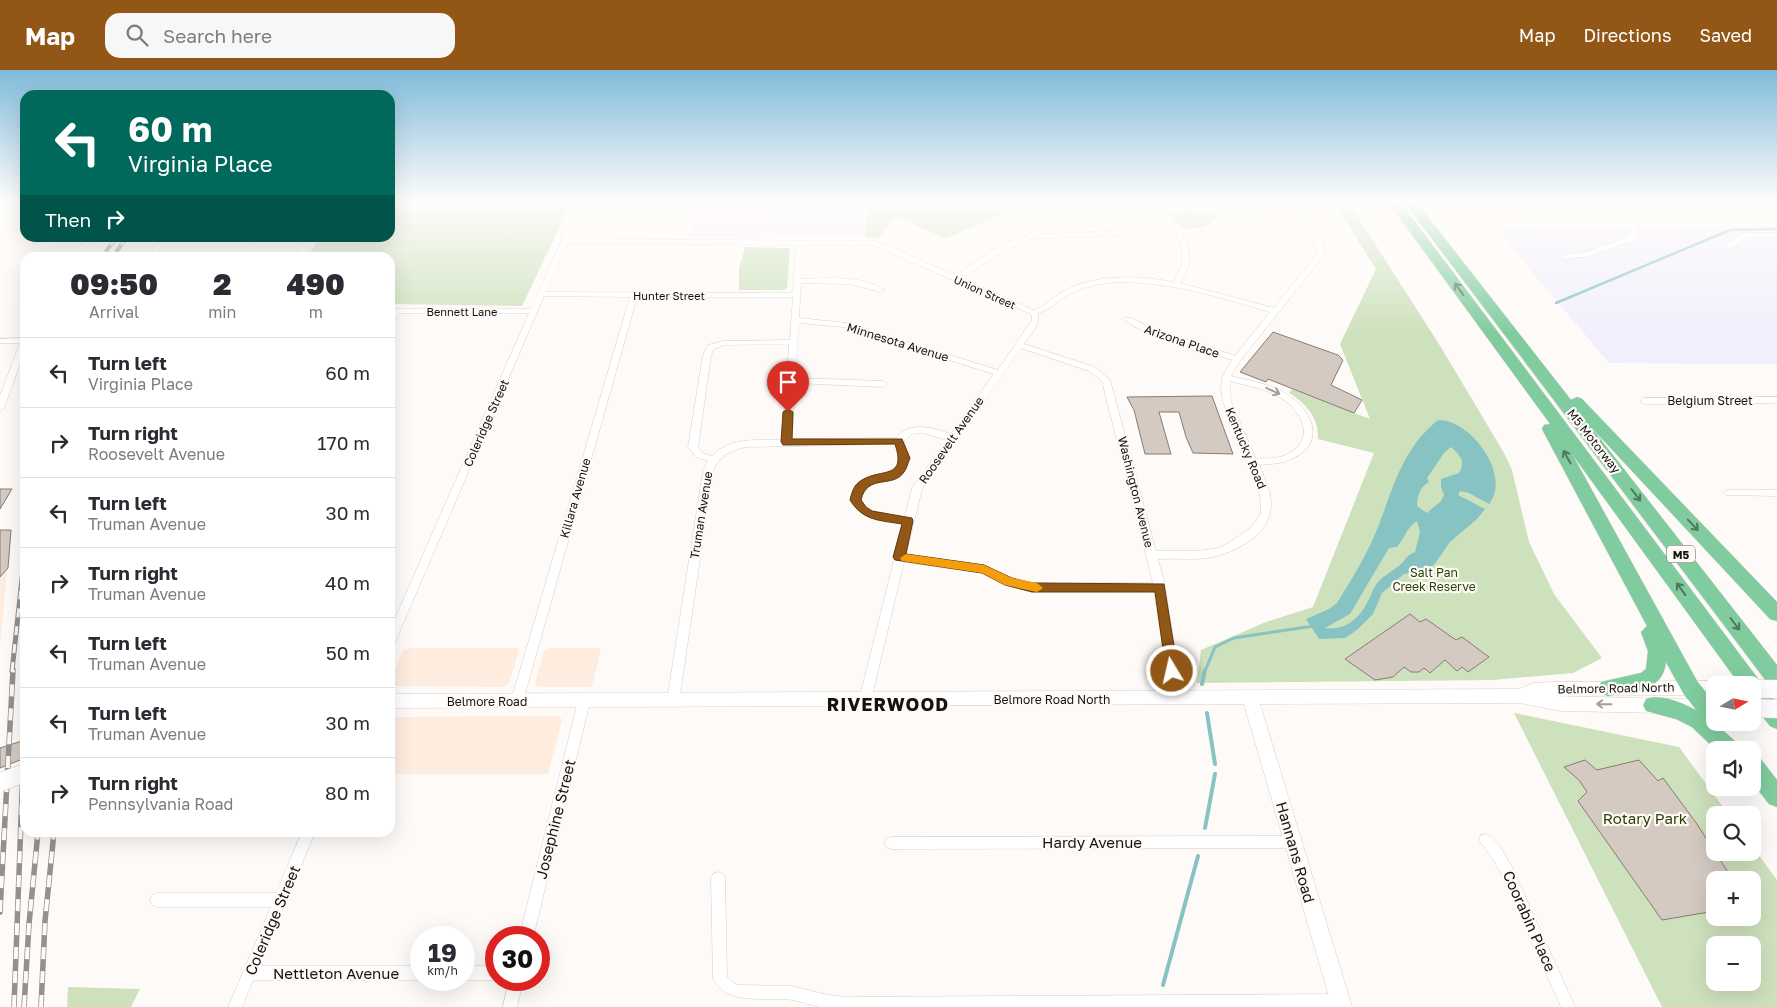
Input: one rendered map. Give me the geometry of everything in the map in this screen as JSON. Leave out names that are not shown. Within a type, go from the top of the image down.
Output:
[{"type":"highway","name":"M5 Motorway","points":[[1428,247],[1744,676]]},
{"type":"highway","name":"M5 Motorway","points":[[1444,247],[1777,680]]},
{"type":"highway","points":[[1486,302],[1594,421],[1777,614]]},
{"type":"highway","points":[[1488,328],[1567,457],[1690,687],[1706,704]]},
{"type":"highway","points":[[1608,688],[1646,680],[1657,669],[1658,651],[1628,573]]},
{"type":"highway","name":"M5 Motorway","points":[[1761,699],[1777,720]]},
{"type":"highway","points":[[1653,705],[1680,711],[1699,721],[1720,741]]},
{"type":"highway","points":[[1726,731],[1734,741]]},
{"type":"highway","points":[[1761,776],[1774,793]]},
{"type":"highway","points":[[1761,781],[1774,793]]},
{"type":"main road","name":"Belmore Road North","points":[[1519,696],[1534,690],[1706,688]]},
{"type":"main road","points":[[1761,688],[1777,689]]},
{"type":"main road","name":"Belmore Road North","points":[[584,701],[1519,696],[1562,704],[1653,705],[1706,710]]},
{"type":"main road","name":"Hannans Road","points":[[1250,698],[1341,1004]]},
{"type":"main road","name":"Belmore Road","points":[[395,701],[584,701]]},
{"type":"main road","points":[[1761,708],[1777,709]]},
{"type":"main road","points":[[0,782],[20,775]]},
{"type":"street","name":"Coleridge Street","points":[[395,631],[563,247]]},
{"type":"street","points":[[786,442],[800,247]]},
{"type":"street","name":"Union Street","points":[[883,247],[1022,309],[1034,312]]},
{"type":"street","points":[[956,279],[1006,247]]},
{"type":"street","points":[[1175,284],[1185,266],[1184,247]]},
{"type":"street","points":[[1252,462],[1280,460],[1299,450],[1309,436],[1307,422],[1300,410],[1279,394],[1265,388],[1226,378],[1237,359],[1321,254],[1320,247]]},
{"type":"street","points":[[1565,257],[1588,254],[1607,247]]},
{"type":"street","points":[[1034,312],[1049,306],[1068,292],[1102,282],[1136,280],[1175,284],[1275,311]]},
{"type":"street","points":[[797,281],[851,282],[868,285],[880,290]]},
{"type":"street","name":"Hunter Street","points":[[542,294],[796,295]]},
{"type":"street","name":"Killara Avenue","points":[[517,701],[634,295]]},
{"type":"street","name":"Bennett Lane","points":[[395,311],[535,311]]},
{"type":"street","name":"Roosevelt Avenue","points":[[865,700],[917,488],[1035,322],[1034,312]]},
{"type":"street","name":"Minnesota Avenue","points":[[795,320],[828,322],[853,328],[999,373]]},
{"type":"street","name":"Arizona Place","points":[[1128,320],[1142,328],[1237,359]]},
{"type":"street","points":[[0,341],[20,340]]},
{"type":"street","points":[[713,459],[699,454],[693,447],[707,356],[711,347],[723,343],[793,342]]},
{"type":"street","name":"Washington Avenue","points":[[1019,346],[1092,369],[1104,376],[1106,380],[1160,587],[1178,698]]},
{"type":"street","points":[[1008,360],[1023,353],[1038,351]]},
{"type":"street","points":[[0,408],[20,354]]},
{"type":"street","name":"Kentucky Road","points":[[1152,555],[1212,553],[1232,547],[1260,526],[1265,510],[1266,492],[1226,398],[1226,378]]},
{"type":"street","points":[[791,380],[883,384]]},
{"type":"street","name":"Belgium Street","points":[[1644,401],[1777,400]]},
{"type":"street","name":"Truman Avenue","points":[[673,701],[708,471],[713,459],[727,449],[740,444],[899,441],[908,432],[919,429],[951,438]]},
{"type":"street","points":[[899,441],[904,458],[900,471],[894,475],[866,482],[858,490],[856,500],[862,510],[870,514],[908,521]]},
{"type":"street","points":[[1729,493],[1777,494]]},
{"type":"street","points":[[899,557],[984,569],[1010,582],[1032,587],[1160,587]]},
{"type":"street","name":"Josephine Street","points":[[529,926],[584,701]]},
{"type":"street","name":"Coleridge Street","points":[[235,1007],[307,837]]},
{"type":"street","name":"Coorabin Place","points":[[1485,840],[1498,855],[1507,871],[1568,1007]]},
{"type":"street","name":"Hardy Avenue","points":[[891,843],[1293,842]]},
{"type":"street","points":[[718,878],[720,978],[723,984],[735,992],[800,993],[828,1002],[845,1004],[1341,1004]]},
{"type":"street","points":[[158,900],[280,900]]},
{"type":"street","name":"Nettleton Avenue","points":[[250,973],[410,973]]},
{"type":"street","points":[[510,1007],[514,991]]},
{"type":"shaded area","points":[[1511,247],[1777,247],[1777,364],[1609,363]]},
{"type":"shaded area","points":[[0,538],[10,538],[0,646]]},
{"type":"shaded area","points":[[409,648],[516,648],[519,651],[509,683],[504,687],[395,686],[395,669],[403,650]]},
{"type":"shaded area","points":[[548,648],[601,648],[592,687],[538,687],[535,683],[544,651]]},
{"type":"shaded area","points":[[559,716],[562,720],[548,774],[395,774],[395,717]]},
{"type":"green space","points":[[314,247],[550,247],[522,306],[395,304],[395,252],[310,252]]},
{"type":"green space","points":[[745,247],[790,248],[787,288],[783,290],[739,290],[739,268]]},
{"type":"green space","name":"Salt Pan Creek Reserve","points":[[1362,247],[1377,247],[1442,349],[1504,453],[1512,470],[1529,542],[1554,594],[1602,658],[1573,673],[1493,680],[1197,683],[1201,650],[1266,622],[1313,607],[1374,453],[1318,439],[1314,418],[1301,401],[1289,393],[1292,389],[1370,419],[1340,344],[1376,269]]},
{"type":"green space","name":"Rotary Park","points":[[1514,713],[1679,747],[1706,784],[1706,796],[1715,796],[1722,806],[1706,806],[1706,861],[1761,861],[1761,858],[1777,880],[1777,1007],[1662,1007]]},
{"type":"green space","points":[[68,987],[140,989],[131,1007],[67,1007]]},
{"type":"water","points":[[1438,420],[1451,422],[1475,439],[1492,465],[1495,492],[1489,504],[1469,493],[1460,491],[1458,495],[1485,509],[1477,519],[1450,542],[1434,565],[1420,572],[1404,574],[1382,593],[1373,614],[1357,630],[1345,638],[1319,639],[1306,619],[1329,609],[1337,603],[1369,547],[1405,460],[1425,433]],"holes":[[[1451,447],[1461,458],[1461,469],[1459,473],[1441,479],[1444,495],[1441,501],[1427,513],[1417,506],[1420,492],[1429,482],[1427,478],[1444,453]],[[1417,521],[1420,532],[1415,552],[1379,581],[1356,618],[1339,628],[1325,628],[1350,614],[1389,548],[1397,547],[1410,527]]]},
{"type":"building","points":[[1273,332],[1338,355],[1343,360],[1331,385],[1362,400],[1354,413],[1268,379],[1266,382],[1240,372]]},
{"type":"building","points":[[1212,396],[1233,454],[1193,453],[1179,412],[1159,412],[1171,454],[1145,454],[1134,410],[1127,397]]},
{"type":"building","points":[[0,489],[12,489],[0,509]]},
{"type":"building","points":[[0,530],[11,530],[8,568],[0,577]]},
{"type":"building","points":[[1410,614],[1420,622],[1426,619],[1456,640],[1462,637],[1489,657],[1468,672],[1462,667],[1457,671],[1445,660],[1430,673],[1424,668],[1419,672],[1411,672],[1404,667],[1393,677],[1375,680],[1345,659]]},
{"type":"building","points":[[20,742],[20,760],[0,768],[0,748]]},
{"type":"building","points":[[1585,760],[1597,770],[1639,760],[1658,781],[1663,778],[1706,838],[1706,861],[1721,861],[1727,871],[1706,871],[1706,913],[1662,920],[1578,801],[1587,792],[1579,780],[1564,767]]},
{"type":"waterway","points":[[1556,303],[1690,247]]},
{"type":"waterway","points":[[1205,671],[1215,647],[1234,638],[1314,626]]},
{"type":"waterway","points":[[1202,684],[1205,670]]},
{"type":"waterway","points":[[1207,713],[1215,764]]},
{"type":"waterway","points":[[1205,828],[1215,774]]},
{"type":"waterway","points":[[1163,985],[1198,856]]},
{"type":"railway","points":[[106,252],[109,247]]},
{"type":"railway","points":[[116,252],[120,247]]},
{"type":"railway","points":[[12,671],[20,597]]},
{"type":"railway","points":[[0,912],[13,670]]},
{"type":"railway","points":[[14,1007],[20,837]]},
{"type":"railway","points":[[24,1007],[29,924],[38,837]]},
{"type":"railway","points":[[41,1007],[45,921],[53,837]]},
{"type":"slow traffic","points":[[906,558],[984,569],[1017,585],[1037,588]]},
{"type":"district","name":"RIVERWOOD","points":[[888,704]]},
{"type":"route","points":[[788,412],[786,442],[899,441],[900,450],[904,458],[900,471],[894,475],[866,482],[858,490],[856,500],[862,510],[870,514],[908,521],[899,557],[984,569],[1017,585],[1032,587],[1160,587],[1172,671]]}]
